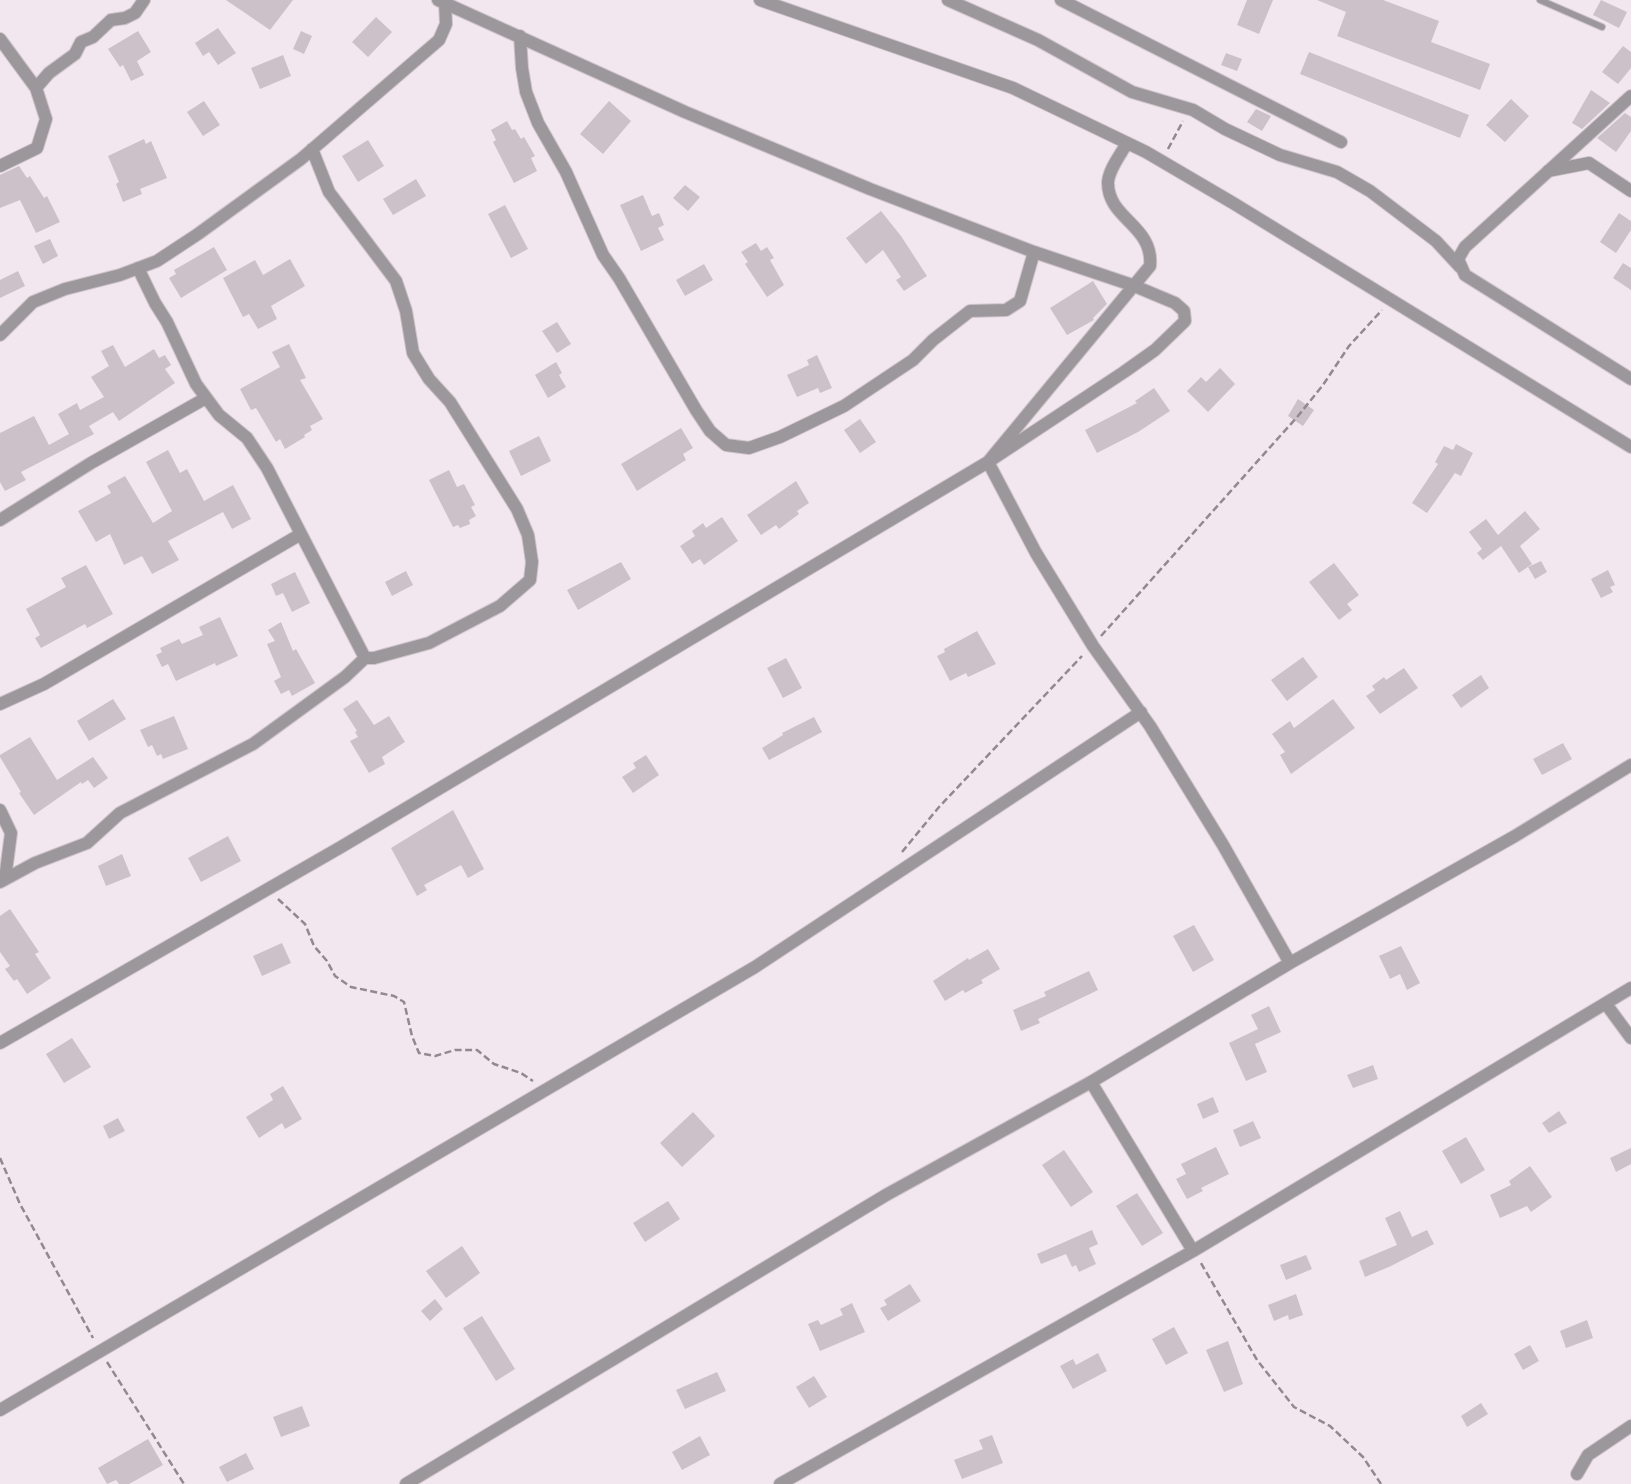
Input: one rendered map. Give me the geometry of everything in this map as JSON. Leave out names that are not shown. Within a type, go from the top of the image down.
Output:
[{"type":"street","points":[[36,88],[49,73],[75,54],[81,42],[93,37],[111,20],[135,13],[144,0]]},
{"type":"street","points":[[760,0],[1013,88],[1127,143],[1162,161],[1631,447]]},
{"type":"street","points":[[948,0],[1038,40],[1132,92],[1194,110],[1225,129],[1269,150],[1337,172],[1370,191],[1436,241],[1465,275],[1631,379]]},
{"type":"street","points":[[1061,0],[1341,142]]},
{"type":"street","points":[[0,1043],[268,890],[988,462],[1155,350],[1185,321],[1184,311],[1175,303],[870,189],[698,118],[442,1]]},
{"type":"street","points":[[3,327],[33,302],[65,289],[120,275],[157,261],[198,234],[312,149],[439,40],[446,24],[442,1]]},
{"type":"street","points":[[520,36],[522,68],[530,102],[538,123],[572,183],[603,255],[696,410],[710,430],[726,445],[749,448],[813,422],[844,406],[914,360],[933,340],[970,312],[1006,310],[1020,301],[1034,252]]},
{"type":"street","points":[[0,39],[36,88],[46,119],[37,148],[0,166]]},
{"type":"street","points":[[1460,267],[1458,259],[1465,247],[1631,96]]},
{"type":"street","points":[[988,462],[1150,266],[1151,254],[1140,230],[1124,217],[1110,195],[1110,173],[1127,143]]},
{"type":"street","points":[[3,880],[35,863],[87,843],[120,813],[253,744],[345,677],[365,658],[429,643],[500,606],[530,580],[532,562],[528,535],[517,509],[450,402],[429,379],[413,353],[406,311],[396,282],[328,192],[312,149]]},
{"type":"street","points":[[1548,172],[1589,163],[1631,191]]},
{"type":"street","points":[[138,268],[196,384],[219,415],[247,438],[267,468],[365,658]]},
{"type":"street","points":[[0,520],[91,463],[206,398]]},
{"type":"street","points":[[988,462],[1036,553],[1093,646],[1141,712],[1223,845],[1290,963]]},
{"type":"street","points":[[0,704],[44,684],[301,534]]},
{"type":"street","points":[[0,1410],[755,967],[1141,712]]},
{"type":"street","points":[[406,1484],[886,1195],[1091,1082],[1290,963],[1515,836],[1631,765]]},
{"type":"street","points":[[0,810],[11,832],[3,880]]},
{"type":"street","points":[[780,1484],[1193,1251],[1631,988]]},
{"type":"street","points":[[1605,1003],[1631,1038]]},
{"type":"street","points":[[1091,1082],[1193,1251]]},
{"type":"street","points":[[1577,1474],[1588,1455],[1631,1426]]},
{"type":"lane","points":[[1540,0],[1602,27]]},
{"type":"path","points":[[1162,161],[1178,128],[1194,110]]},
{"type":"path","points":[[896,860],[939,807],[1093,646],[1298,416],[1349,346],[1391,300]]},
{"type":"path","points":[[268,890],[305,924],[314,946],[335,976],[351,987],[394,996],[404,1002],[412,1036],[419,1052],[435,1056],[456,1050],[477,1049],[494,1065],[521,1073],[546,1090]]},
{"type":"path","points":[[0,1158],[20,1204],[100,1352],[184,1484]]},
{"type":"path","points":[[1193,1251],[1257,1360],[1294,1407],[1330,1426],[1363,1457],[1381,1484]]},
{"type":"building","points":[[226,0],[293,0],[270,30]]},
{"type":"building","points":[[1247,0],[1273,0],[1259,34],[1237,25]]},
{"type":"building","points":[[1317,0],[1383,0],[1439,21],[1431,42],[1490,64],[1480,90],[1337,36],[1346,12]]},
{"type":"building","points":[[1601,0],[1627,12],[1619,28],[1593,15]]},
{"type":"building","points":[[376,17],[392,32],[368,57],[352,42]]},
{"type":"building","points":[[218,28],[236,53],[218,65],[209,52],[203,56],[195,43]]},
{"type":"building","points":[[138,31],[151,52],[137,61],[144,75],[131,81],[123,65],[120,67],[108,49]]},
{"type":"building","points":[[301,31],[312,36],[304,54],[293,49]]},
{"type":"building","points":[[1623,46],[1631,52],[1631,68],[1618,84],[1602,72]]},
{"type":"building","points":[[1309,52],[1469,115],[1460,138],[1300,74]]},
{"type":"building","points":[[1226,53],[1242,59],[1237,71],[1221,65]]},
{"type":"building","points":[[283,55],[291,76],[260,89],[251,68]]},
{"type":"building","points":[[1591,90],[1610,103],[1582,129],[1572,123]]},
{"type":"building","points":[[1511,99],[1529,116],[1505,142],[1486,125]]},
{"type":"building","points":[[204,101],[220,125],[203,136],[187,112]]},
{"type":"building","points":[[609,101],[631,121],[603,154],[580,134]]},
{"type":"building","points":[[1256,109],[1271,116],[1262,131],[1247,122]]},
{"type":"building","points":[[1625,113],[1631,117],[1631,131],[1616,152],[1597,138]]},
{"type":"building","points":[[507,121],[521,139],[524,137],[535,156],[531,158],[537,171],[514,183],[493,142],[496,140],[491,130]]},
{"type":"building","points":[[144,139],[146,144],[151,141],[167,178],[140,189],[142,194],[123,202],[116,184],[119,182],[108,156]]},
{"type":"building","points":[[368,140],[384,166],[358,182],[342,156]]},
{"type":"building","points":[[19,166],[27,178],[30,176],[44,198],[47,196],[60,222],[36,233],[20,200],[0,208],[0,175]]},
{"type":"building","points":[[416,179],[426,196],[393,215],[383,199]]},
{"type":"building","points":[[685,185],[700,197],[688,211],[673,198]]},
{"type":"building","points":[[643,195],[652,216],[659,213],[664,225],[658,228],[664,240],[641,251],[620,205]]},
{"type":"building","points":[[505,205],[528,249],[511,258],[488,214]]},
{"type":"building","points":[[881,211],[927,276],[904,291],[896,280],[901,277],[883,250],[866,264],[846,238]]},
{"type":"building","points":[[1619,213],[1631,221],[1631,230],[1616,253],[1600,242]]},
{"type":"building","points":[[50,239],[58,256],[43,264],[34,246]]},
{"type":"building","points":[[756,243],[761,251],[767,247],[774,258],[770,260],[784,285],[767,297],[745,264],[748,262],[741,252]]},
{"type":"building","points":[[214,247],[227,270],[181,298],[169,278],[176,274],[174,270]]},
{"type":"building","points":[[290,259],[305,286],[271,306],[277,319],[258,329],[249,314],[243,317],[223,278],[255,260],[263,275]]},
{"type":"building","points":[[1623,263],[1631,268],[1631,290],[1613,278]]},
{"type":"building","points":[[704,264],[713,280],[685,296],[676,280]]},
{"type":"building","points":[[18,271],[25,286],[0,298],[0,280]]},
{"type":"building","points":[[1093,281],[1107,304],[1094,320],[1067,335],[1050,308]]},
{"type":"building","points":[[557,322],[571,344],[557,353],[542,331]]},
{"type":"building","points":[[289,344],[306,378],[300,380],[323,419],[310,426],[312,430],[304,435],[305,437],[285,449],[280,439],[276,442],[256,408],[251,410],[240,389],[280,367],[272,352]]},
{"type":"building","points":[[113,345],[125,367],[154,349],[159,358],[165,355],[171,365],[165,369],[175,383],[119,421],[113,412],[89,426],[94,434],[21,472],[26,480],[5,491],[0,482],[0,433],[34,416],[49,445],[69,434],[58,414],[77,403],[80,410],[104,397],[91,377],[109,366],[101,351]]},
{"type":"building","points":[[817,355],[832,388],[820,393],[818,388],[797,397],[787,375],[809,365],[807,360]]},
{"type":"building","points":[[556,362],[566,387],[548,398],[535,375]]},
{"type":"building","points":[[1220,368],[1235,384],[1208,412],[1187,391],[1201,377],[1206,382]]},
{"type":"building","points":[[1154,388],[1170,411],[1138,432],[1097,453],[1085,430],[1137,403],[1135,401]]},
{"type":"building","points":[[1298,399],[1314,410],[1303,426],[1288,416]]},
{"type":"building","points":[[860,419],[876,442],[860,453],[844,430]]},
{"type":"building","points":[[681,428],[693,448],[683,454],[686,460],[637,491],[621,464]]},
{"type":"building","points":[[539,436],[551,461],[521,476],[509,451]]},
{"type":"building","points":[[1456,444],[1473,453],[1461,476],[1455,473],[1427,513],[1412,503],[1438,464],[1435,462],[1444,446],[1453,450]]},
{"type":"building","points":[[168,450],[180,473],[187,469],[204,501],[233,485],[251,519],[232,529],[223,512],[168,541],[179,560],[152,574],[142,556],[124,565],[110,534],[96,542],[78,511],[111,493],[107,486],[125,476],[153,523],[172,511],[146,462]]},
{"type":"building","points":[[449,470],[457,487],[464,484],[475,505],[471,507],[476,516],[469,520],[470,524],[460,528],[458,525],[453,527],[429,480]]},
{"type":"building","points":[[796,481],[809,503],[779,529],[776,525],[761,535],[747,515]]},
{"type":"building","points":[[1525,511],[1540,529],[1520,546],[1532,564],[1519,573],[1501,546],[1483,560],[1477,553],[1482,549],[1469,532],[1486,519],[1498,535]]},
{"type":"building","points":[[722,517],[738,541],[704,565],[700,559],[692,564],[680,546],[695,536],[692,531],[703,523],[706,528]]},
{"type":"building","points":[[1541,561],[1547,572],[1535,579],[1528,567]]},
{"type":"building","points":[[621,562],[631,579],[578,610],[567,590]]},
{"type":"building","points":[[1334,563],[1359,595],[1347,604],[1352,610],[1339,620],[1309,582]]},
{"type":"building","points":[[86,565],[113,614],[87,628],[85,624],[41,648],[35,638],[40,635],[26,609],[66,587],[61,578]]},
{"type":"building","points":[[1608,570],[1615,585],[1610,587],[1613,592],[1601,598],[1591,579]]},
{"type":"building","points":[[406,571],[413,585],[392,596],[385,582]]},
{"type":"building","points":[[295,572],[310,603],[292,612],[283,593],[276,596],[271,584]]},
{"type":"building","points":[[220,617],[238,656],[216,666],[215,663],[176,681],[168,664],[162,667],[156,655],[162,652],[160,648],[179,639],[182,644],[203,635],[199,627]]},
{"type":"building","points":[[281,622],[293,651],[296,649],[315,683],[292,696],[289,690],[281,694],[274,681],[281,677],[267,644],[275,641],[268,630]]},
{"type":"building","points":[[977,631],[996,664],[968,677],[966,673],[950,681],[937,656],[945,652],[944,649]]},
{"type":"building","points":[[1303,657],[1318,677],[1287,701],[1271,680]]},
{"type":"building","points":[[786,658],[802,688],[783,698],[767,668]]},
{"type":"building","points":[[1404,668],[1418,688],[1380,714],[1366,696],[1375,690],[1372,686],[1384,677],[1386,680]]},
{"type":"building","points":[[1481,675],[1489,688],[1461,708],[1452,695]]},
{"type":"building","points":[[113,699],[126,719],[89,741],[77,721]]},
{"type":"building","points":[[1333,699],[1355,728],[1291,774],[1280,755],[1285,752],[1272,734],[1290,721],[1294,728]]},
{"type":"building","points":[[357,700],[374,725],[389,716],[405,742],[382,757],[385,764],[369,773],[350,741],[358,737],[355,732],[357,731],[343,709]]},
{"type":"building","points":[[174,716],[188,749],[163,759],[161,754],[157,756],[152,745],[148,747],[140,730]]},
{"type":"building","points":[[814,717],[822,732],[769,760],[762,748],[783,735],[782,733]]},
{"type":"building","points":[[30,737],[57,780],[93,757],[108,778],[94,788],[88,780],[82,784],[81,782],[34,815],[0,757]]},
{"type":"building","points":[[1563,743],[1572,759],[1542,775],[1533,759]]},
{"type":"building","points":[[646,755],[659,775],[633,793],[622,777],[636,768],[633,763]]},
{"type":"building","points":[[453,810],[484,869],[468,878],[461,865],[424,885],[427,890],[417,896],[391,848]]},
{"type":"building","points":[[228,836],[241,861],[201,882],[188,858]]},
{"type":"building","points":[[122,854],[131,876],[106,886],[98,866]]},
{"type":"building","points":[[10,909],[39,952],[35,954],[51,978],[27,994],[17,979],[14,981],[5,969],[10,966],[0,952],[0,916]]},
{"type":"building","points":[[1194,925],[1214,960],[1193,972],[1173,936]]},
{"type":"building","points":[[282,943],[291,963],[262,976],[253,956]]},
{"type":"building","points":[[1401,946],[1420,983],[1407,990],[1400,974],[1390,979],[1379,956]]},
{"type":"building","points":[[988,949],[1000,969],[981,980],[983,983],[965,993],[963,990],[945,1001],[933,981],[968,958],[969,960]]},
{"type":"building","points":[[1089,971],[1098,990],[1038,1019],[1040,1023],[1021,1031],[1013,1010],[1046,996],[1044,992]]},
{"type":"building","points":[[1269,1006],[1281,1032],[1255,1044],[1267,1072],[1246,1081],[1229,1043],[1258,1029],[1251,1015]]},
{"type":"building","points":[[72,1038],[91,1067],[64,1083],[46,1054]]},
{"type":"building","points":[[1373,1065],[1378,1079],[1353,1088],[1347,1075]]},
{"type":"building","points":[[283,1086],[302,1119],[285,1129],[282,1123],[259,1138],[246,1117],[273,1100],[270,1094]]},
{"type":"building","points":[[1213,1097],[1219,1112],[1203,1119],[1197,1104]]},
{"type":"building","points":[[1559,1111],[1567,1123],[1549,1133],[1542,1123]]},
{"type":"building","points":[[693,1112],[715,1136],[682,1167],[660,1143]]},
{"type":"building","points":[[118,1118],[125,1131],[109,1139],[103,1126]]},
{"type":"building","points":[[1253,1121],[1261,1138],[1240,1147],[1233,1130]]},
{"type":"building","points":[[1466,1137],[1485,1170],[1461,1184],[1442,1151]]},
{"type":"building","points":[[1216,1147],[1229,1174],[1201,1188],[1203,1191],[1187,1199],[1176,1179],[1186,1174],[1181,1164]]},
{"type":"building","points":[[1631,1148],[1631,1164],[1616,1172],[1610,1158]]},
{"type":"building","points":[[1064,1150],[1093,1192],[1071,1207],[1042,1165]]},
{"type":"building","points":[[1530,1166],[1552,1197],[1531,1212],[1527,1206],[1500,1218],[1490,1195],[1511,1185],[1509,1181]]},
{"type":"building","points":[[1137,1193],[1163,1233],[1142,1246],[1116,1206]]},
{"type":"building","points":[[668,1201],[680,1219],[645,1242],[633,1223]]},
{"type":"building","points":[[1400,1211],[1412,1237],[1427,1230],[1434,1244],[1365,1277],[1359,1261],[1397,1245],[1385,1218]]},
{"type":"building","points":[[1092,1230],[1098,1244],[1089,1248],[1096,1264],[1079,1272],[1076,1265],[1072,1267],[1066,1254],[1041,1264],[1037,1254]]},
{"type":"building","points":[[462,1246],[480,1273],[446,1298],[426,1271]]},
{"type":"building","points":[[1306,1255],[1312,1269],[1286,1280],[1280,1265]]},
{"type":"building","points":[[910,1284],[921,1301],[888,1321],[880,1308],[887,1305],[884,1300]]},
{"type":"building","points":[[1296,1294],[1303,1315],[1289,1320],[1288,1315],[1274,1321],[1268,1305]]},
{"type":"building","points":[[435,1299],[443,1309],[430,1321],[421,1311]]},
{"type":"building","points":[[852,1303],[865,1332],[820,1351],[808,1324],[818,1320],[821,1325],[843,1315],[840,1309]]},
{"type":"building","points":[[482,1316],[515,1369],[496,1381],[463,1328]]},
{"type":"building","points":[[1587,1320],[1593,1338],[1566,1348],[1560,1331]]},
{"type":"building","points":[[1174,1327],[1188,1353],[1166,1365],[1152,1339]]},
{"type":"building","points":[[1228,1341],[1243,1384],[1224,1392],[1206,1350]]},
{"type":"building","points":[[1530,1345],[1539,1361],[1523,1370],[1514,1354]]},
{"type":"building","points":[[1098,1353],[1107,1371],[1073,1389],[1060,1366],[1073,1359],[1076,1365]]},
{"type":"building","points":[[717,1372],[726,1391],[685,1409],[676,1390]]},
{"type":"building","points":[[814,1376],[827,1397],[809,1408],[796,1387]]},
{"type":"building","points":[[1481,1403],[1488,1414],[1467,1427],[1461,1416]]},
{"type":"building","points":[[302,1406],[310,1426],[281,1437],[273,1417]]},
{"type":"building","points":[[992,1435],[1003,1463],[962,1479],[954,1460],[983,1449],[979,1440]]},
{"type":"building","points":[[700,1436],[710,1455],[682,1470],[672,1452]]},
{"type":"building","points":[[148,1439],[163,1465],[129,1484],[119,1484],[116,1480],[107,1484],[98,1468]]},
{"type":"building","points":[[246,1453],[254,1469],[227,1482],[219,1467]]}]
